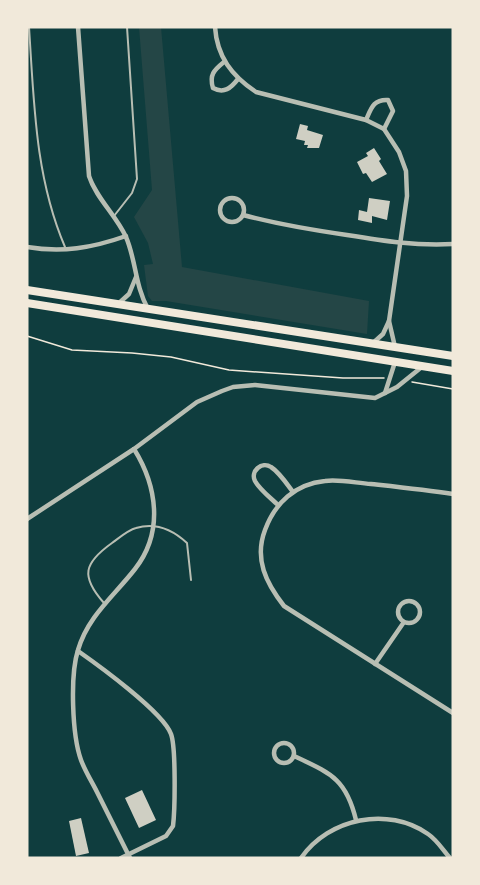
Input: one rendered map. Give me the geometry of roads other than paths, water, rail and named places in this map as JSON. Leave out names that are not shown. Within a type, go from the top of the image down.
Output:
[{"type":"main road","points":[[27,290],[453,356]]},
{"type":"main road","points":[[27,303],[453,371]]},
{"type":"main road","points":[[395,362],[417,350]]},
{"type":"street","points":[[78,27],[87,165],[92,184],[126,236],[133,258],[140,296],[148,309]]},
{"type":"street","points":[[214,27],[224,62],[238,79],[256,92],[366,120],[384,129],[399,152],[406,171],[407,196],[401,244],[389,321],[383,334],[373,344]]},
{"type":"street","points":[[224,62],[212,74],[213,88],[225,91],[238,79]]},
{"type":"street","points":[[366,120],[375,102],[380,99],[388,100],[393,111],[384,129]]},
{"type":"street","points":[[225,199],[237,199],[243,205],[243,215],[236,221],[228,221],[220,213],[220,206],[225,199]]},
{"type":"street","points":[[243,215],[300,228],[401,244],[422,246],[453,244]]},
{"type":"street","points":[[27,248],[67,250],[102,245],[126,236]]},
{"type":"street","points":[[118,304],[129,294],[136,277]]},
{"type":"street","points":[[389,321],[395,347]]},
{"type":"street","points":[[384,396],[395,362]]},
{"type":"street","points":[[27,519],[134,449],[197,402],[233,387],[268,386],[375,398],[384,396],[423,366]]},
{"type":"street","points":[[129,856],[81,760],[77,746],[73,680],[78,651],[92,619],[141,561],[154,526],[154,496],[150,481],[134,449]]},
{"type":"street","points":[[278,506],[256,482],[254,474],[257,468],[264,465],[271,467],[293,492]]},
{"type":"street","points":[[453,494],[326,480],[305,486],[293,492],[278,506],[267,524],[262,541],[261,561],[262,572],[268,584],[284,606],[453,713]]},
{"type":"street","points":[[406,602],[416,603],[420,609],[417,619],[411,623],[404,622],[398,613],[400,606],[406,602]]},
{"type":"street","points":[[375,664],[404,622]]},
{"type":"street","points":[[78,651],[134,694],[165,723],[173,747],[173,826],[166,836],[121,858]]},
{"type":"street","points":[[294,756],[290,761],[283,763],[277,761],[274,752],[277,746],[284,743],[291,746],[294,756],[333,775],[348,794],[356,820]]},
{"type":"street","points":[[301,858],[323,836],[356,820],[375,818],[404,821],[430,835],[450,858]]},
{"type":"lane","points":[[29,27],[41,165],[51,210],[67,250]]},
{"type":"lane","points":[[114,216],[132,193],[137,179],[127,27]]},
{"type":"lane","points":[[104,603],[92,589],[88,573],[91,560],[135,528],[154,526],[174,531],[187,543],[191,580]]}]
